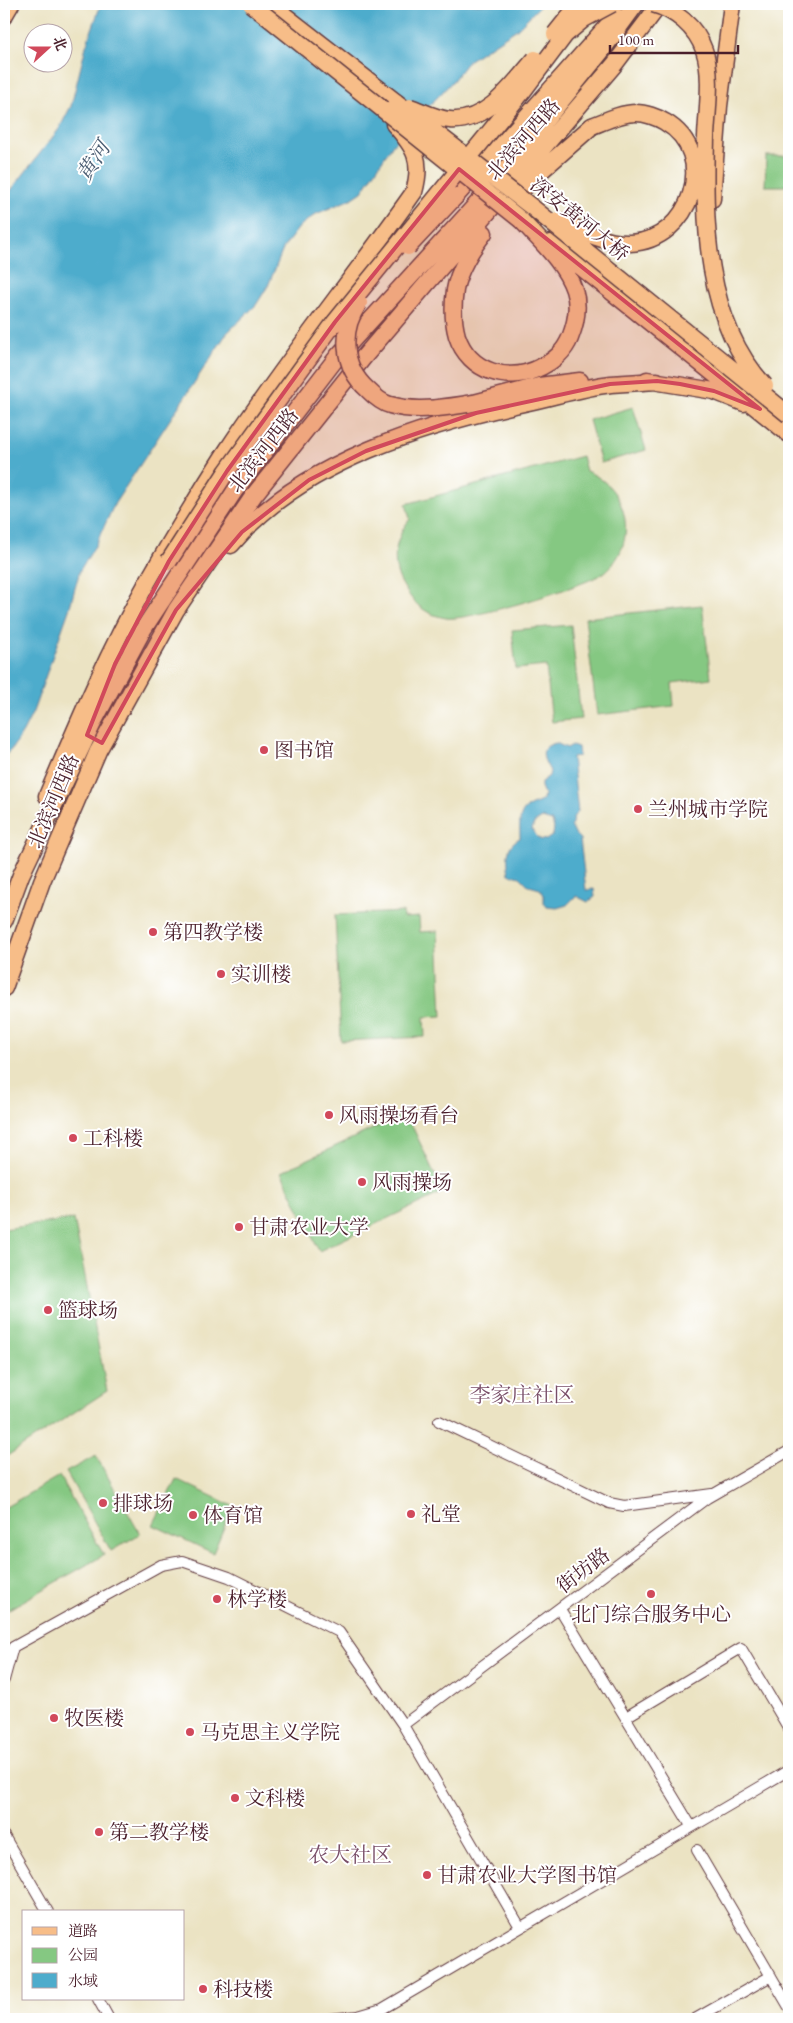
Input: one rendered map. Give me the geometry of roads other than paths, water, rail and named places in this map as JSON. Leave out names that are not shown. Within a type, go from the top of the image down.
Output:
[{"type":"main road","points":[[4,16],[12,4]]},
{"type":"main road","name":"深安黄河大桥","points":[[251,4],[789,434]]},
{"type":"main road","name":"深安黄河大桥","points":[[270,4],[533,208],[789,414]]},
{"type":"main road","points":[[396,102],[450,120],[470,117],[488,108],[508,89],[580,4]]},
{"type":"main road","points":[[102,743],[90,728],[115,664],[169,561],[227,472],[335,322],[565,35],[584,19],[612,4]]},
{"type":"main road","points":[[627,4],[456,196],[372,284],[354,311],[346,328],[348,359],[360,383],[370,392],[388,404],[409,409],[429,409],[474,403],[539,386],[624,378],[656,381],[714,391],[760,409]]},
{"type":"main road","name":"北滨河西路","points":[[4,921],[21,875],[90,728],[144,628],[235,490],[338,356],[485,195],[600,53],[636,4]]},
{"type":"main road","points":[[652,4],[666,7],[689,25],[704,50],[708,79],[705,180],[708,241],[713,278],[724,318],[737,347],[756,376],[789,414]]},
{"type":"main road","name":"北滨河西路","points":[[4,988],[42,881],[102,743],[176,610],[254,495],[363,358],[614,66],[660,4]]},
{"type":"main road","points":[[708,241],[719,106],[732,4]]},
{"type":"main road","points":[[4,898],[104,667],[147,582],[227,450],[308,335],[414,192],[418,175],[417,158],[410,142],[370,98]]},
{"type":"main road","points":[[521,220],[564,269],[574,290],[577,316],[562,353],[533,371],[518,376],[500,374],[484,369],[470,357],[457,336],[454,317],[455,289],[471,249],[497,217],[534,177],[592,126],[636,113],[658,118],[676,128],[688,143],[695,170],[691,196],[678,220],[656,236],[630,243],[603,239],[533,208]]},
{"type":"main road","points":[[534,177],[549,141]]},
{"type":"main road","points":[[468,236],[497,217]]},
{"type":"main road","points":[[176,610],[242,532],[270,506],[309,480],[366,451],[476,413],[610,384],[656,381]]},
{"type":"street","points":[[439,1421],[609,1504],[624,1506],[715,1493]]},
{"type":"street","name":"街坊路","points":[[403,1726],[715,1493],[789,1451]]},
{"type":"street","points":[[4,1680],[13,1647],[161,1565],[182,1561],[229,1577],[339,1632],[403,1726],[520,1927]]},
{"type":"street","points":[[560,1609],[691,1826]]},
{"type":"street","points":[[626,1718],[741,1648],[789,1729]]},
{"type":"street","points":[[329,2019],[358,2016],[382,2008],[789,1770]]},
{"type":"street","points":[[4,1836],[47,1910]]},
{"type":"street","points":[[697,1850],[789,2007]]},
{"type":"street","points":[[695,2019],[771,1976]]},
{"type":"street","points":[[99,2000],[109,2019]]},
{"type":"water","name":"黄河","points":[[101,4],[542,4],[517,29],[468,61],[452,82],[393,144],[362,192],[353,198],[316,214],[300,226],[284,247],[268,286],[256,305],[227,333],[115,503],[95,546],[80,570],[69,610],[33,712],[23,732],[11,750],[4,756],[4,199],[59,129],[71,106],[86,46]]},
{"type":"water","points":[[556,743],[567,748],[572,745],[578,747],[579,756],[572,757],[578,812],[574,816],[571,826],[580,839],[586,890],[594,889],[595,897],[588,902],[576,896],[567,905],[557,908],[547,907],[544,903],[544,895],[540,889],[529,886],[520,877],[509,874],[508,863],[509,849],[520,838],[520,818],[522,814],[527,808],[543,800],[544,794],[541,782],[549,776],[550,771],[543,754],[546,747]],"holes":[[[542,818],[552,821],[553,835],[546,840],[539,839],[532,830],[534,823]]]},
{"type":"place","name":"图书馆","points":[[264,750]]},
{"type":"place","name":"兰州城市学院","points":[[638,809]]},
{"type":"place","name":"第四教学楼","points":[[153,932]]},
{"type":"place","name":"实训楼","points":[[221,974]]},
{"type":"place","name":"风雨操场看台","points":[[329,1115]]},
{"type":"place","name":"工科楼","points":[[73,1138]]},
{"type":"place","name":"风雨操场","points":[[362,1182]]},
{"type":"place","name":"甘肃农业大学","points":[[239,1227]]},
{"type":"place","name":"篮球场","points":[[48,1310]]},
{"type":"place","name":"排球场","points":[[103,1503]]},
{"type":"place","name":"礼堂","points":[[411,1514]]},
{"type":"place","name":"体育馆","points":[[193,1515]]},
{"type":"place","name":"北门综合服务中心","points":[[651,1594]]},
{"type":"place","name":"林学楼","points":[[217,1599]]},
{"type":"place","name":"牧医楼","points":[[54,1718]]},
{"type":"place","name":"马克思主义学院","points":[[190,1732]]},
{"type":"place","name":"文科楼","points":[[235,1798]]},
{"type":"place","name":"第二教学楼","points":[[99,1832]]},
{"type":"place","name":"甘肃农业大学图书馆","points":[[427,1875]]},
{"type":"place","name":"科技楼","points":[[203,1989]]},
{"type":"district","name":"李家庄社区","points":[[522,1394]]},
{"type":"district","name":"农大社区","points":[[350,1854]]}]
